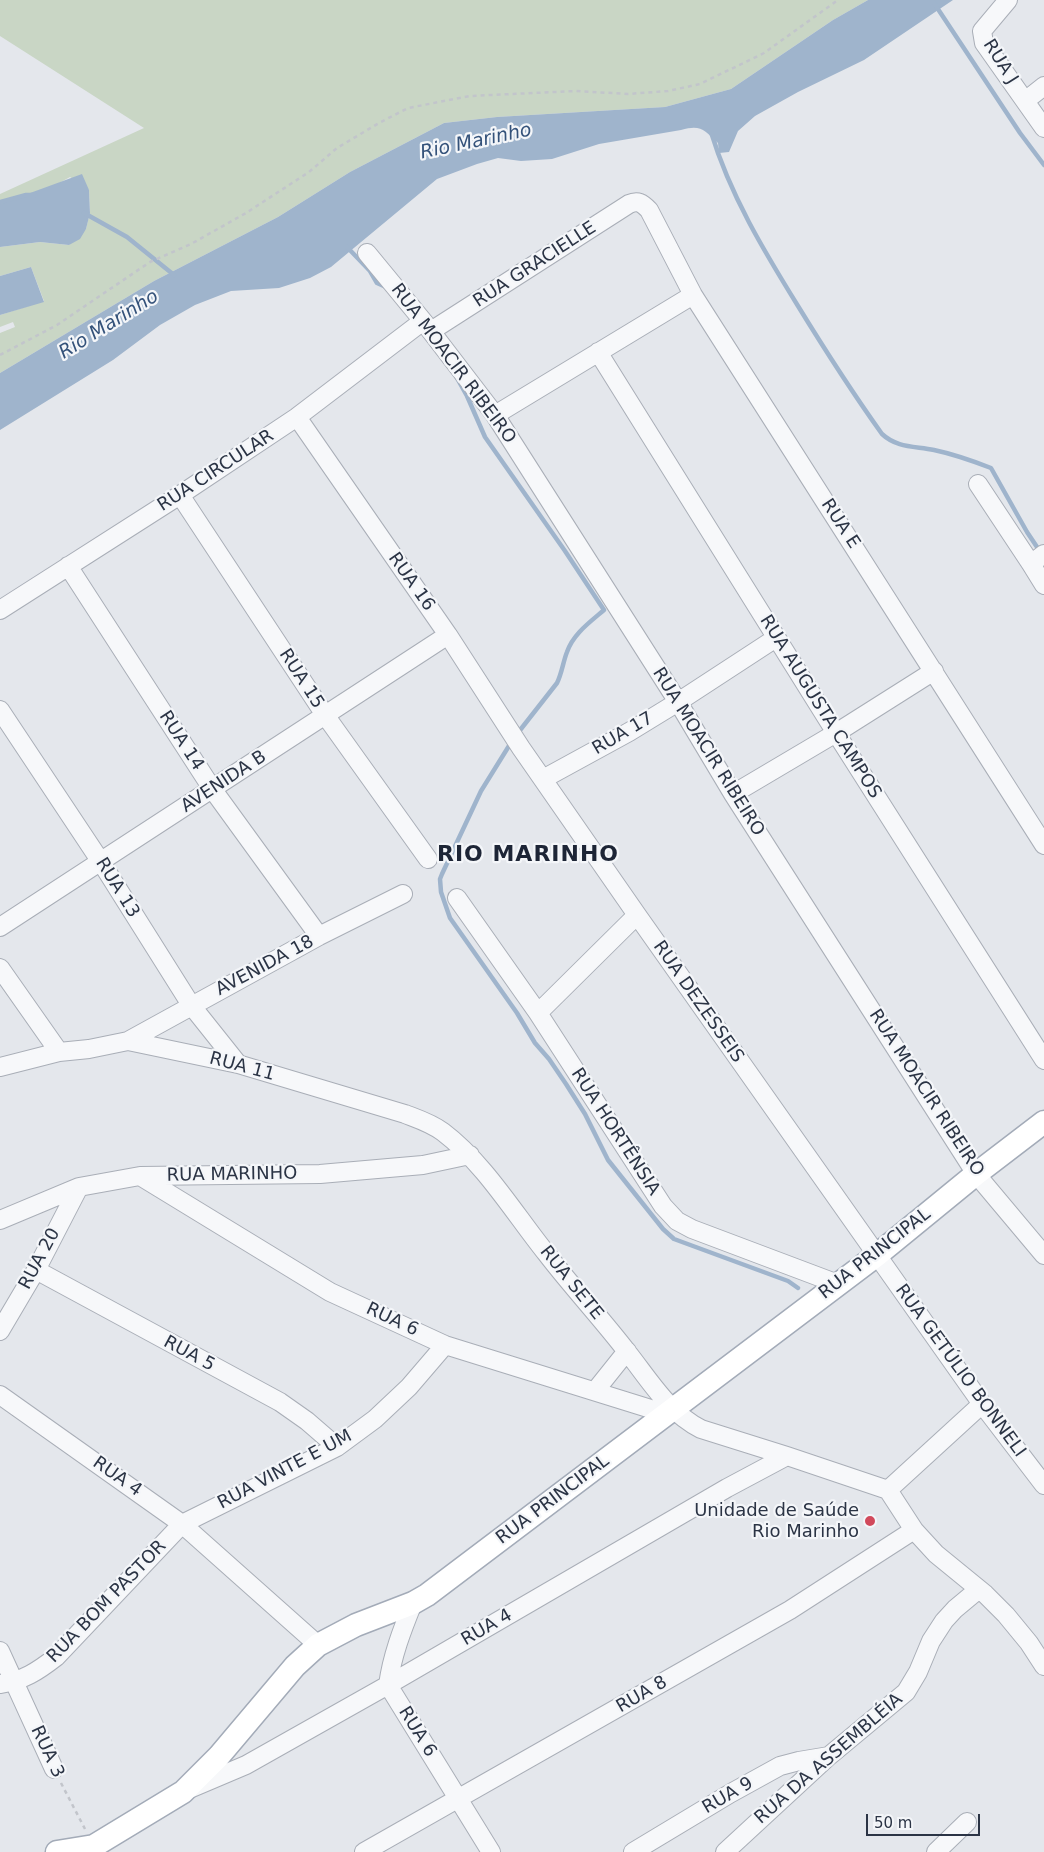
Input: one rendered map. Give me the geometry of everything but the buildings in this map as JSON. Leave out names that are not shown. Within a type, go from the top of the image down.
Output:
[{"type":"main road","name":"RUA PRINCIPAL","points":[[58,1852],[95,1849],[183,1792],[219,1756],[295,1666],[318,1645],[356,1624],[412,1603],[435,1589],[877,1255],[976,1174],[1044,1122]]},
{"type":"street","name":"RUA J","points":[[1008,0],[982,31],[984,43],[1044,128]]},
{"type":"street","points":[[1025,101],[1044,86]]},
{"type":"street","name":"RUA E","points":[[639,202],[649,210],[693,295],[1044,845]]},
{"type":"street","name":"RUA GRACIELLE","points":[[420,327],[629,204],[639,202]]},
{"type":"street","name":"RUA MOACIR RIBEIRO","points":[[367,253],[420,327],[495,415],[678,702],[733,794],[976,1174],[1044,1255]]},
{"type":"street","points":[[495,415],[693,295]]},
{"type":"street","name":"RUA CIRCULAR","points":[[0,610],[180,495],[297,417],[420,327]]},
{"type":"street","name":"RUA AUGUSTA CAMPOS","points":[[598,352],[776,638],[1044,1060]]},
{"type":"street","name":"RUA 16","points":[[297,417],[448,635],[521,748]]},
{"type":"street","points":[[978,484],[1037,559],[1044,586]]},
{"type":"street","name":"RUA 15","points":[[180,495],[325,715],[428,859]]},
{"type":"street","name":"RUA 14","points":[[68,566],[213,790],[319,936]]},
{"type":"street","name":"AVENIDA B","points":[[0,927],[213,790],[448,635]]},
{"type":"street","name":"RUA 17","points":[[544,779],[629,732],[776,638]]},
{"type":"street","points":[[733,794],[836,733],[934,671]]},
{"type":"street","name":"RUA 13","points":[[0,710],[101,862],[191,1006],[238,1064]]},
{"type":"street","name":"RUA DEZESSEIS","points":[[521,748],[637,916],[877,1255]]},
{"type":"street","name":"AVENIDA 18","points":[[128,1041],[319,936],[403,894]]},
{"type":"street","name":"RUA HORTÊNSIA","points":[[457,898],[538,1014],[663,1206],[676,1221],[692,1229],[838,1284]]},
{"type":"street","points":[[538,1014],[637,916]]},
{"type":"street","points":[[0,968],[59,1052]]},
{"type":"street","name":"RUA 11","points":[[0,1066],[59,1052],[89,1049],[128,1041],[238,1064],[422,1120],[442,1131],[470,1155]]},
{"type":"street","name":"RUA MARINHO","points":[[0,1220],[79,1187],[140,1176],[320,1174],[424,1165],[470,1155]]},
{"type":"street","name":"RUA SETE","points":[[470,1155],[546,1254],[627,1351],[670,1412]]},
{"type":"street","name":"RUA 6","points":[[140,1176],[330,1292],[445,1344],[595,1391],[670,1412]]},
{"type":"street","name":"RUA 20","points":[[0,1332],[36,1270],[79,1187]]},
{"type":"street","name":"RUA GETÚLIO BONNELI","points":[[877,1255],[982,1404],[1044,1485]]},
{"type":"street","name":"RUA 5","points":[[36,1270],[280,1402],[307,1421],[337,1447]]},
{"type":"street","name":"RUA VINTE E UM","points":[[182,1524],[337,1447],[382,1413],[409,1387],[445,1344]]},
{"type":"street","points":[[595,1391],[627,1351]]},
{"type":"street","name":"RUA 4","points":[[0,1395],[182,1524],[318,1645]]},
{"type":"street","points":[[888,1490],[982,1404]]},
{"type":"street","points":[[670,1412],[701,1429],[888,1490],[914,1530],[936,1554],[979,1589],[1006,1615],[1029,1643],[1044,1666]]},
{"type":"street","name":"RUA 4","points":[[183,1792],[246,1765],[388,1685],[727,1488],[787,1456]]},
{"type":"street","name":"RUA BOM PASTOR","points":[[8,1683],[34,1674],[56,1658],[182,1524]]},
{"type":"street","name":"RUA 8","points":[[364,1852],[790,1610],[914,1530]]},
{"type":"street","name":"RUA DA ASSEMBLÉIA","points":[[725,1852],[829,1756],[906,1692],[918,1672],[931,1641],[944,1621],[979,1589]]},
{"type":"street","points":[[388,1685],[390,1668],[412,1603]]},
{"type":"street","name":"RUA 3","points":[[0,1651],[8,1683],[54,1769]]},
{"type":"street","name":"RUA 6","points":[[388,1685],[491,1852]]},
{"type":"street","name":"RUA 9","points":[[633,1852],[780,1766],[829,1756]]},
{"type":"street","points":[[936,1852],[967,1822]]},
{"type":"path","points":[[0,355],[57,324],[150,262],[191,244],[246,213],[310,172],[338,148],[408,108],[470,96],[576,91],[628,94],[668,91],[700,84],[764,53],[838,0]]},
{"type":"path","name":"RUA 3","points":[[54,1769],[95,1849]]},
{"type":"green space","points":[[0,0],[868,0],[833,20],[731,89],[665,107],[497,117],[444,123],[350,172],[278,217],[154,281],[0,373],[0,333],[15,327],[13,322],[0,327],[0,315],[44,301],[31,267],[0,276],[0,247],[40,242],[69,245],[86,229],[90,212],[89,190],[70,177],[54,186],[4,204],[0,204],[0,194],[144,128],[0,36]]},
{"type":"water","name":"Rio Marinho","points":[[868,0],[953,0],[864,60],[798,92],[755,116],[738,131],[729,152],[719,153],[718,143],[702,129],[693,128],[599,144],[552,159],[521,161],[498,158],[437,179],[331,267],[310,278],[279,288],[231,291],[195,305],[160,325],[113,360],[0,430],[0,373],[154,281],[278,217],[350,172],[444,123],[497,117],[665,107],[731,89],[833,20]]},
{"type":"water","points":[[82,174],[89,190],[90,213],[86,229],[80,239],[69,245],[40,242],[0,247],[0,204]]},
{"type":"water","points":[[31,267],[44,302],[0,315],[0,276]]},
{"type":"waterway","points":[[932,0],[1020,133],[1044,165]]},
{"type":"waterway","points":[[711,132],[728,178],[749,222],[785,285],[882,434],[888,439],[906,446],[934,450],[991,468],[1041,553]]},
{"type":"waterway","points":[[0,202],[26,195],[35,195]]},
{"type":"waterway","points":[[84,213],[127,237],[174,275]]},
{"type":"waterway","points":[[347,247],[370,271],[377,283],[386,287]]},
{"type":"waterway","points":[[457,378],[485,437],[604,610],[582,629],[573,640],[557,683],[517,734]]},
{"type":"waterway","points":[[512,741],[481,791],[440,879],[441,892],[450,918],[517,1013],[535,1043],[549,1059],[566,1084],[585,1114],[608,1160],[663,1229],[674,1239],[788,1281],[798,1288]]},
{"type":"place","name":"Unidade de Saúde Rio Marinho","points":[[870,1521]]},
{"type":"district","name":"RIO MARINHO","points":[[528,855]]}]
